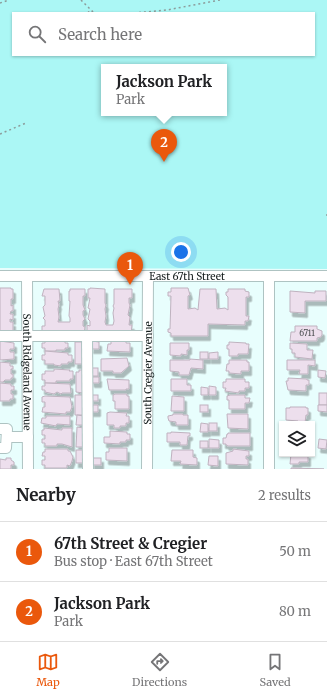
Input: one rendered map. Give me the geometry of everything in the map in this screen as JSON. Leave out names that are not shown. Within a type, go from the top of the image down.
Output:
[{"type":"street","name":"East 67th Street","points":[[0,276],[327,276]]},
{"type":"street","name":"South Ridgeland Avenue","points":[[27,276],[28,469]]},
{"type":"street","name":"South Cregier Avenue","points":[[147,469],[148,276]]},
{"type":"street","points":[[269,276],[269,469]]},
{"type":"street","points":[[0,336],[148,336]]},
{"type":"street","points":[[87,336],[88,469]]},
{"type":"street","points":[[0,429],[7,429],[6,448],[0,448]]},
{"type":"street","points":[[7,437],[28,437]]},
{"type":"path","points":[[0,3],[9,0]]},
{"type":"path","points":[[81,0],[93,12]]},
{"type":"path","points":[[145,12],[167,10],[220,0]]},
{"type":"path","points":[[0,134],[26,123]]},
{"type":"shaded area","points":[[0,0],[327,0],[327,269],[0,268]]},
{"type":"building","points":[[0,288],[13,289],[11,306],[13,305],[13,311],[11,311],[10,314],[13,314],[13,320],[10,319],[10,322],[13,322],[13,332],[0,334]]},
{"type":"building","points":[[171,288],[188,288],[190,295],[188,296],[188,309],[195,308],[198,310],[200,289],[216,289],[217,309],[225,308],[228,310],[228,297],[226,292],[228,292],[228,289],[245,289],[245,291],[249,292],[249,297],[246,297],[246,316],[249,316],[248,321],[245,321],[245,325],[208,324],[208,336],[171,336],[168,329],[170,329],[171,296],[168,296],[168,292],[171,292]]},
{"type":"building","points":[[44,289],[59,289],[60,301],[58,301],[58,322],[70,322],[69,291],[70,289],[85,289],[85,296],[83,296],[83,305],[85,310],[83,311],[85,319],[83,321],[83,326],[85,327],[84,335],[45,335],[45,331],[42,331],[42,326],[45,326],[43,307],[45,305],[45,296],[42,296]]},
{"type":"building","points":[[88,289],[105,289],[106,325],[113,325],[114,321],[114,289],[132,289],[132,298],[129,298],[130,305],[128,315],[130,317],[129,325],[132,325],[131,334],[87,335],[87,325],[90,326],[90,321],[88,319],[90,298],[88,298]]},
{"type":"building","points":[[290,291],[315,293],[315,291],[326,291],[326,301],[305,301],[305,313],[290,312]]},
{"type":"building","points":[[295,326],[317,326],[317,329],[322,331],[322,335],[321,337],[317,338],[317,341],[290,341],[291,332],[295,332]]},
{"type":"building","points":[[0,341],[14,343],[14,349],[10,349],[10,352],[14,352],[14,359],[0,360]]},
{"type":"building","points":[[45,341],[65,341],[65,343],[68,343],[68,348],[65,348],[65,350],[45,351],[45,348],[42,348],[42,343],[45,343]]},
{"type":"building","points":[[92,341],[99,342],[99,349],[91,349]]},
{"type":"building","points":[[111,341],[126,341],[126,343],[130,343],[130,352],[107,351],[108,344],[111,344]]},
{"type":"building","points":[[75,342],[82,342],[83,364],[75,364]]},
{"type":"building","points":[[229,342],[249,344],[248,354],[229,356],[229,349],[227,349],[227,345],[229,345]]},
{"type":"building","points":[[170,343],[189,343],[187,355],[170,355]]},
{"type":"building","points":[[290,343],[307,344],[307,350],[313,350],[312,359],[295,357],[295,353],[292,353],[292,349],[290,349]]},
{"type":"building","points":[[45,351],[68,353],[68,355],[72,355],[72,362],[68,362],[68,364],[61,364],[61,366],[45,364],[45,360],[42,360],[42,355],[45,355]]},
{"type":"building","points":[[200,352],[208,352],[208,359],[200,359]]},
{"type":"building","points":[[218,352],[218,359],[209,359],[209,353]]},
{"type":"building","points":[[127,358],[129,366],[121,373],[101,371],[101,359]]},
{"type":"building","points":[[170,360],[203,360],[203,369],[191,368],[189,375],[179,375],[179,372],[170,371]]},
{"type":"building","points":[[229,360],[247,360],[247,362],[249,362],[249,371],[241,371],[241,374],[229,373],[229,371],[226,371]]},
{"type":"building","points":[[287,360],[315,360],[315,366],[308,365],[308,374],[299,374],[300,370],[287,370]]},
{"type":"building","points":[[0,362],[10,363],[10,366],[13,366],[13,369],[11,369],[11,374],[13,374],[13,378],[11,378],[11,380],[0,382]]},
{"type":"building","points":[[91,368],[98,368],[98,376],[91,376]]},
{"type":"building","points":[[54,369],[73,371],[73,379],[70,379],[70,381],[56,381],[56,383],[45,383],[45,380],[42,380],[42,374],[45,374],[45,371],[54,371]]},
{"type":"building","points":[[79,370],[83,370],[83,393],[76,392],[76,372],[79,372]]},
{"type":"building","points":[[318,370],[326,371],[325,378],[318,377]]},
{"type":"building","points":[[91,377],[99,377],[99,383],[92,383]]},
{"type":"building","points":[[288,378],[309,380],[309,385],[306,385],[306,391],[288,390],[286,381],[288,381]]},
{"type":"building","points":[[107,379],[129,380],[129,389],[109,390]]},
{"type":"building","points":[[171,379],[187,379],[187,385],[191,385],[191,391],[171,391]]},
{"type":"building","points":[[226,379],[245,379],[245,382],[249,382],[249,388],[245,388],[245,391],[239,391],[239,393],[225,391],[226,388],[223,388],[223,382],[226,382]]},
{"type":"building","points":[[0,383],[11,384],[11,386],[14,386],[14,390],[11,390],[13,399],[10,399],[10,401],[0,401]]},
{"type":"building","points":[[45,383],[70,384],[71,393],[61,394],[57,392],[54,394],[45,392],[45,390],[42,390],[42,386],[45,386]]},
{"type":"building","points":[[209,386],[216,387],[216,395],[209,395]]},
{"type":"building","points":[[201,387],[208,388],[208,395],[201,395]]},
{"type":"building","points":[[319,393],[327,393],[327,405],[319,405]]},
{"type":"building","points":[[127,394],[127,396],[129,396],[129,409],[115,409],[113,395]]},
{"type":"building","points":[[75,395],[84,395],[83,415],[75,415]]},
{"type":"building","points":[[91,395],[98,395],[98,401],[91,401]]},
{"type":"building","points":[[245,395],[245,398],[250,398],[249,403],[245,403],[245,409],[229,409],[229,400],[227,400],[227,396]]},
{"type":"building","points":[[172,396],[184,397],[184,411],[171,411]]},
{"type":"building","points":[[42,397],[70,397],[72,407],[70,412],[66,412],[66,414],[42,412],[43,407],[45,407],[45,402],[42,402]]},
{"type":"building","points":[[91,405],[98,405],[98,412],[90,412]]},
{"type":"building","points":[[200,405],[208,405],[208,412],[200,412]]},
{"type":"building","points":[[318,405],[327,405],[327,412],[318,411]]},
{"type":"building","points":[[286,408],[308,408],[308,415],[306,415],[305,421],[286,420]]},
{"type":"building","points":[[107,413],[127,413],[126,416],[129,416],[129,423],[126,423],[126,426],[120,426],[120,428],[114,428],[114,425],[107,425]]},
{"type":"building","points":[[173,414],[188,415],[188,425],[176,425],[176,422],[169,421],[168,416]]},
{"type":"building","points":[[227,414],[248,414],[248,429],[228,428]]},
{"type":"building","points":[[77,415],[84,416],[83,425],[76,425]]},
{"type":"building","points":[[46,416],[70,416],[70,425],[57,424],[56,426],[41,423],[42,418],[46,418]]},
{"type":"building","points":[[201,423],[208,424],[208,432],[200,432]]},
{"type":"building","points":[[209,423],[217,423],[217,431],[209,431]]},
{"type":"building","points":[[77,427],[84,428],[83,447],[76,447]]},
{"type":"building","points":[[44,428],[62,430],[62,428],[72,428],[72,447],[62,444],[57,444],[57,446],[45,446],[45,443],[42,443],[42,439],[45,439],[45,435],[42,435],[42,430],[44,430]]},
{"type":"building","points":[[110,431],[127,432],[127,434],[130,434],[130,440],[120,442],[120,444],[104,443],[104,437],[110,437]]},
{"type":"building","points":[[167,433],[190,433],[190,436],[188,436],[187,445],[180,445],[180,442],[167,442]]},
{"type":"building","points":[[228,433],[250,433],[250,446],[228,446],[223,444],[223,438],[226,438]]},
{"type":"building","points":[[209,439],[219,440],[219,448],[209,448]]},
{"type":"building","points":[[319,439],[327,440],[326,449],[318,448]]},
{"type":"building","points":[[200,441],[208,441],[208,448],[200,448]]},
{"type":"building","points":[[109,448],[127,448],[127,461],[106,460],[106,452],[109,452]]},
{"type":"building","points":[[45,449],[68,449],[73,457],[70,466],[67,465],[67,468],[45,468],[45,465],[42,465],[42,460],[45,460],[45,456],[42,456]]},
{"type":"building","points":[[233,449],[249,451],[249,456],[246,456],[246,459],[248,459],[248,465],[226,464],[226,453],[233,451]]},
{"type":"building","points":[[76,450],[83,450],[83,463],[76,463]]},
{"type":"building","points":[[172,450],[193,450],[193,457],[197,458],[197,465],[180,464],[181,461],[171,461]]},
{"type":"building","points":[[209,456],[218,456],[218,466],[208,465]]},
{"type":"building","points":[[291,457],[308,457],[308,462],[290,464]]},
{"type":"building","points":[[6,458],[11,458],[14,465],[11,465],[11,469],[0,469],[0,459],[6,460]]},
{"type":"building","points":[[92,458],[101,458],[101,465],[92,465]]},
{"type":"building","points":[[291,468],[324,469],[291,469]]},
{"type":"place","name":"Jackson Park","points":[[164,162]]},
{"type":"place","name":"67th Street & Cregier","points":[[130,285]]}]
